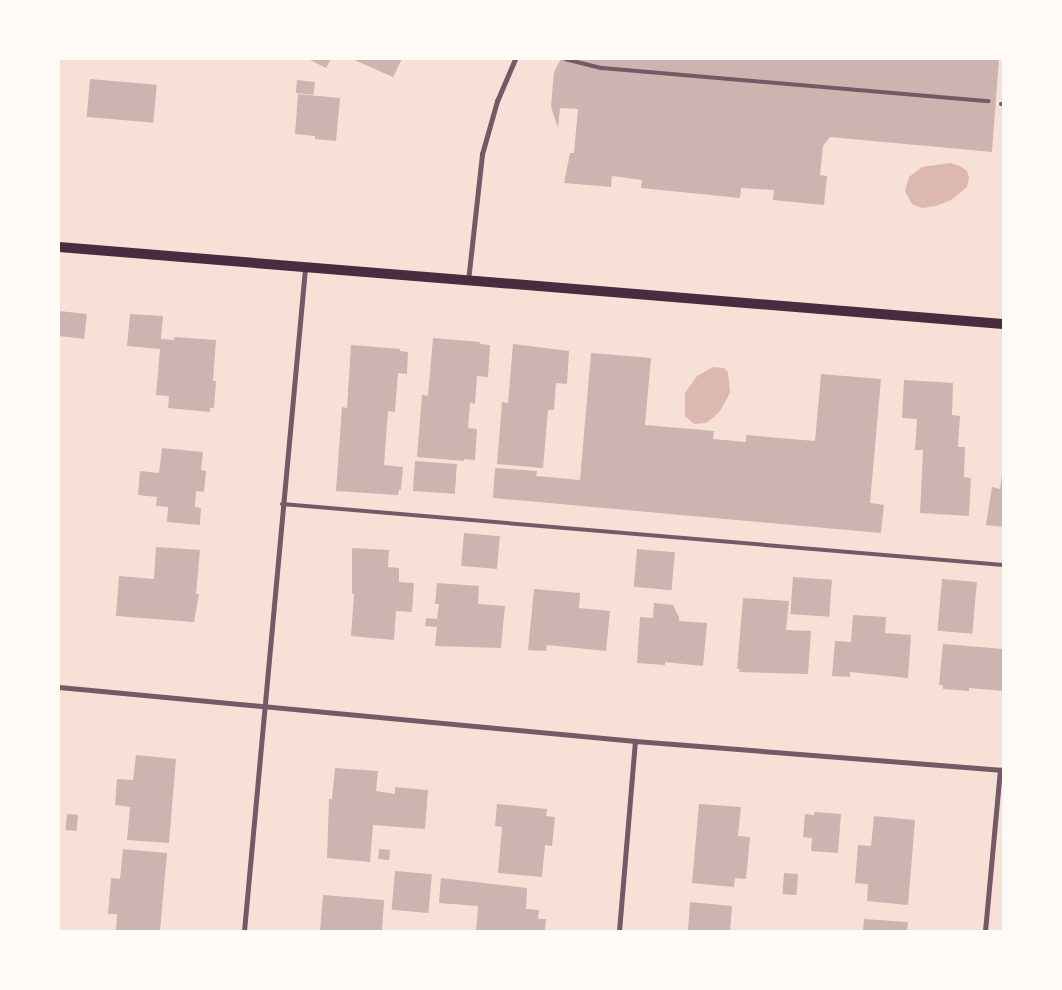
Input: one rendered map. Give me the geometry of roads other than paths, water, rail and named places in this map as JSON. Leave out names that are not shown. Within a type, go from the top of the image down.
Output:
[{"type":"main road","points":[[59,247],[1003,324]]},
{"type":"street","points":[[468,281],[482,154],[497,101],[515,59]]},
{"type":"street","points":[[244,931],[304,268]]},
{"type":"street","points":[[59,687],[636,741],[1002,770],[985,931]]},
{"type":"street","points":[[619,931],[636,741]]},
{"type":"lane","points":[[565,59],[602,68],[989,101]]},
{"type":"lane","points":[[282,504],[1003,565]]}]
